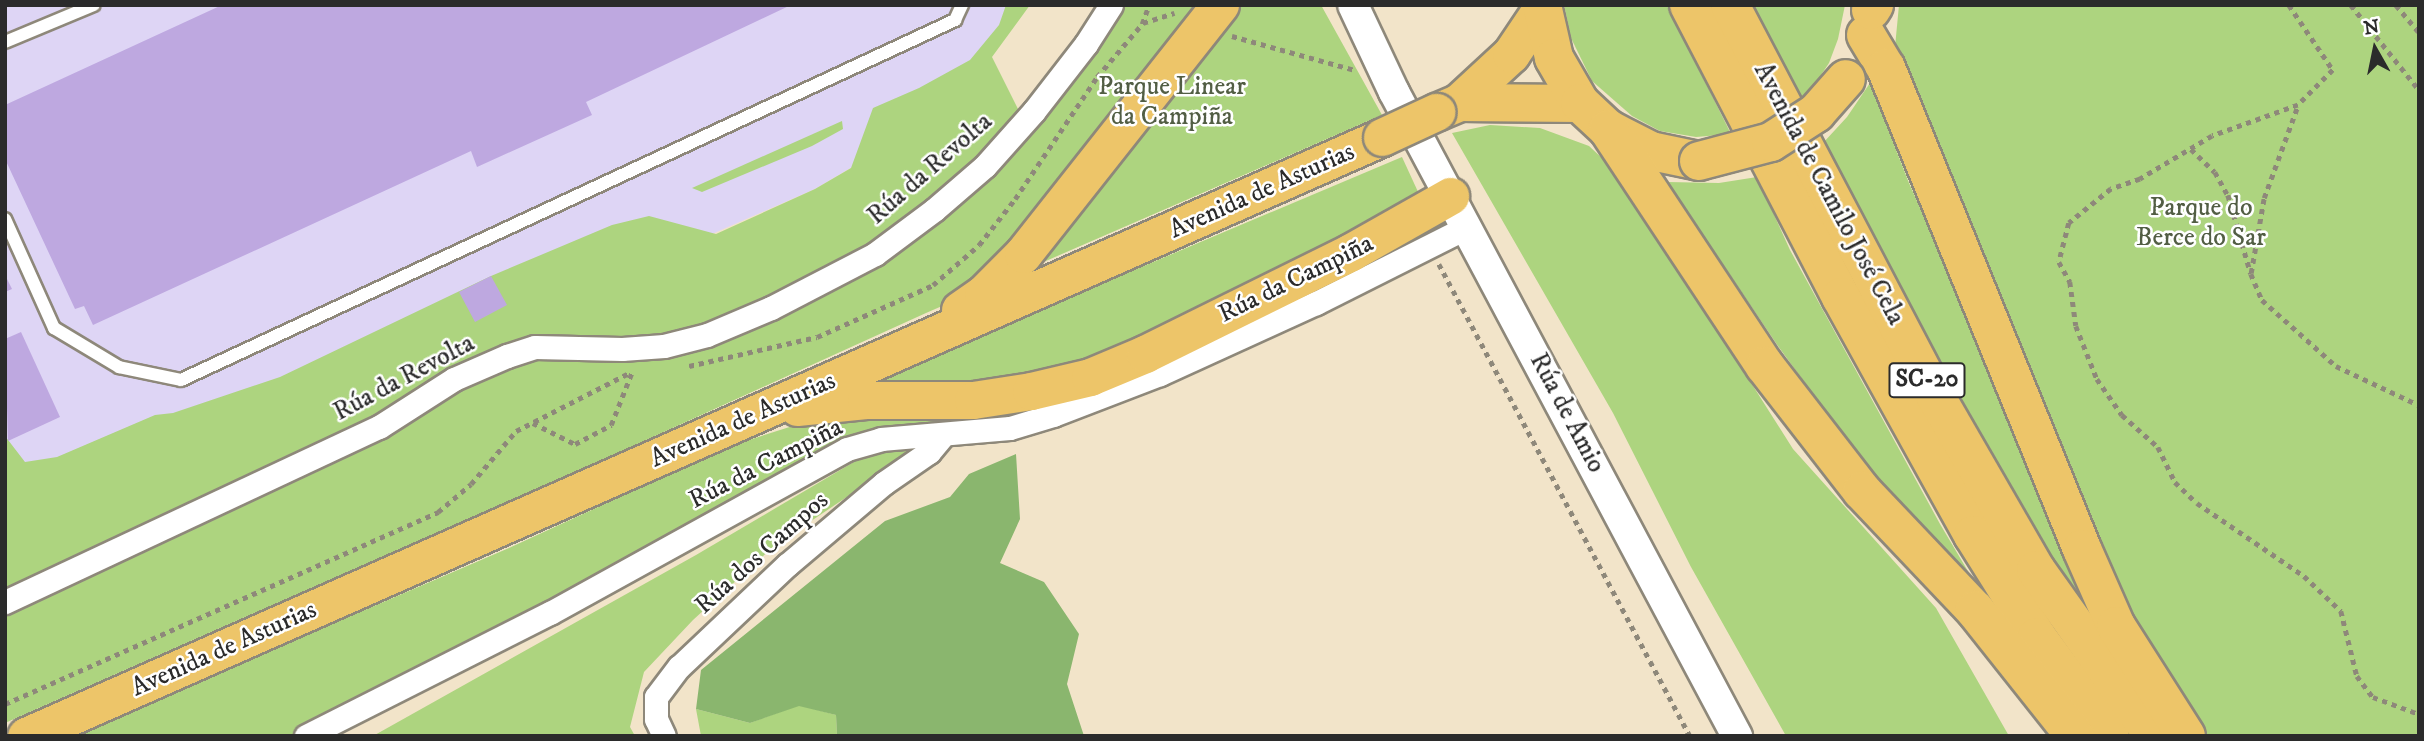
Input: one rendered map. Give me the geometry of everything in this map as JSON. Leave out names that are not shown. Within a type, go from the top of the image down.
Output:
[{"type":"highway","name":"Avenida de Camilo José Cela","points":[[1689,5],[1847,309],[1966,524],[2037,637],[2110,736]]},
{"type":"highway","name":"Avenida de Camilo José Cela","points":[[1730,5],[1949,420],[2036,570],[2154,736]]},
{"type":"highway","points":[[1542,6],[1553,58],[1580,103],[1608,129],[1765,366],[1862,491],[1975,610],[2075,736]]},
{"type":"highway","points":[[1608,129],[1651,151],[1699,160],[1772,142],[1816,113],[1846,79],[1870,14]]},
{"type":"highway","points":[[1870,14],[1886,68],[2082,550],[2116,626],[2186,736]]},
{"type":"main road","points":[[1448,107],[1511,54],[1542,6]]},
{"type":"main road","points":[[908,346],[983,294],[1023,254],[1222,18]]},
{"type":"main road","points":[[1448,107],[1580,103]]},
{"type":"main road","name":"Avenida de Asturias","points":[[26,736],[1448,107]]},
{"type":"main road","points":[[768,410],[866,400],[973,400],[1031,391],[1090,377],[1146,354],[1339,258],[1455,219]]},
{"type":"street","name":"Rúa da Revolta","points":[[5,602],[379,427],[454,379],[507,356],[535,347],[622,349],[664,346],[707,335],[771,308],[875,254],[934,210],[985,166],[1042,101],[1086,44],[1111,5]]},
{"type":"street","name":"Rúa de Amio","points":[[1335,5],[1394,92]]},
{"type":"street","name":"Rúa de Amio","points":[[1353,5],[1455,219],[1737,736]]},
{"type":"street","name":"Rúa da Campiña","points":[[306,736],[550,613],[847,449],[881,439],[1010,428],[1160,374],[1316,303],[1455,219]]},
{"type":"street","name":"Rúa dos Campos","points":[[664,736],[656,719],[656,697],[679,667],[787,565],[884,482],[929,452],[944,434]]},
{"type":"lane","points":[[5,42],[94,5]]},
{"type":"lane","points":[[5,219],[54,328],[119,367],[181,380],[955,20],[962,5]]},
{"type":"path","points":[[680,367],[703,365],[817,337],[933,285],[979,245],[1015,199],[1097,77],[1142,24],[1149,5]]},
{"type":"path","points":[[2251,274],[2264,198],[2298,106],[2333,69],[2289,5]]},
{"type":"path","points":[[2351,5],[2419,90]]},
{"type":"path","points":[[2396,5],[2419,32]]},
{"type":"path","points":[[1222,18],[1251,43],[1362,72]]},
{"type":"path","points":[[2298,106],[2212,136],[2169,159],[2140,179],[2111,188],[2069,223],[2059,262],[2070,282],[2077,326],[2097,379],[2122,415],[2158,447],[2175,482],[2197,503],[2304,576],[2341,611],[2357,676],[2373,697],[2419,714]]},
{"type":"path","points":[[2192,149],[2214,173],[2228,195],[2251,274],[2262,300],[2336,366],[2419,405]]},
{"type":"path","points":[[1455,219],[1437,260],[1690,736]]},
{"type":"path","points":[[5,704],[438,512],[471,484],[516,431],[633,371],[645,370]]},
{"type":"path","points":[[532,423],[575,444],[611,425],[633,371]]},
{"type":"shaded area","points":[[5,5],[1030,5],[881,150],[815,189],[5,544]]},
{"type":"green space","name":"Parque Linear da Campiña","points":[[1006,5],[1030,5],[992,57],[1031,135],[1121,5],[1321,5],[1382,115],[926,313],[622,451],[5,723],[5,436],[25,462],[57,457],[155,415],[173,413],[280,377],[491,276],[612,225],[649,216],[716,234],[815,189],[851,168],[873,108],[919,88],[970,60],[999,25]]},
{"type":"green space","points":[[1564,5],[1667,5],[1731,134],[1696,137],[1660,131],[1632,116],[1592,81],[1571,38]]},
{"type":"green space","points":[[1747,5],[1845,5],[1838,39],[1829,63],[1817,81],[1797,102]]},
{"type":"green space","name":"Parque do Berce do Sar","points":[[1899,5],[2419,5],[2419,736],[2203,736],[2140,642],[1895,47]]},
{"type":"green space","points":[[1870,83],[1909,183],[1995,377],[2083,601],[2058,573],[1981,446],[1823,143],[1847,117]]},
{"type":"green space","points":[[842,121],[843,129],[812,146],[702,192],[692,188]]},
{"type":"green space","points":[[1490,125],[1540,128],[1589,146],[1618,173],[1793,449],[1936,608],[2009,736],[1786,736],[1691,567],[1613,413],[1452,133]]},
{"type":"green space","points":[[1402,157],[1419,194],[1317,253],[1146,340],[1038,376],[961,388],[864,384]]},
{"type":"green space","points":[[1757,177],[1790,250],[1940,524],[2004,632],[1848,442],[1778,346],[1667,182],[1719,183]]},
{"type":"green space","points":[[1433,223],[1437,232],[1243,329],[1041,407],[985,424],[905,427],[293,736],[71,736],[509,548],[733,445],[799,424],[979,408]]},
{"type":"green space","points":[[881,449],[918,449],[774,546],[693,620],[644,672],[630,727],[635,736],[373,736],[696,555],[859,459]]},
{"type":"green space","points":[[1016,454],[1020,519],[1000,563],[1044,582],[1079,634],[1067,684],[1084,736],[837,736],[836,715],[799,706],[750,723],[696,709],[701,670],[885,521],[950,497],[969,474]]},
{"type":"green space","points":[[799,705],[836,715],[837,736],[701,736],[696,709],[750,723]]},
{"type":"building","points":[[222,5],[791,5],[586,102],[592,115],[477,167],[471,151],[93,325],[84,306],[75,309],[5,159],[5,105]]},
{"type":"building","points":[[5,275],[12,289],[5,292]]},
{"type":"building","points":[[491,276],[507,305],[475,322],[459,292]]},
{"type":"building","points":[[21,332],[60,417],[8,441],[5,339]]}]
